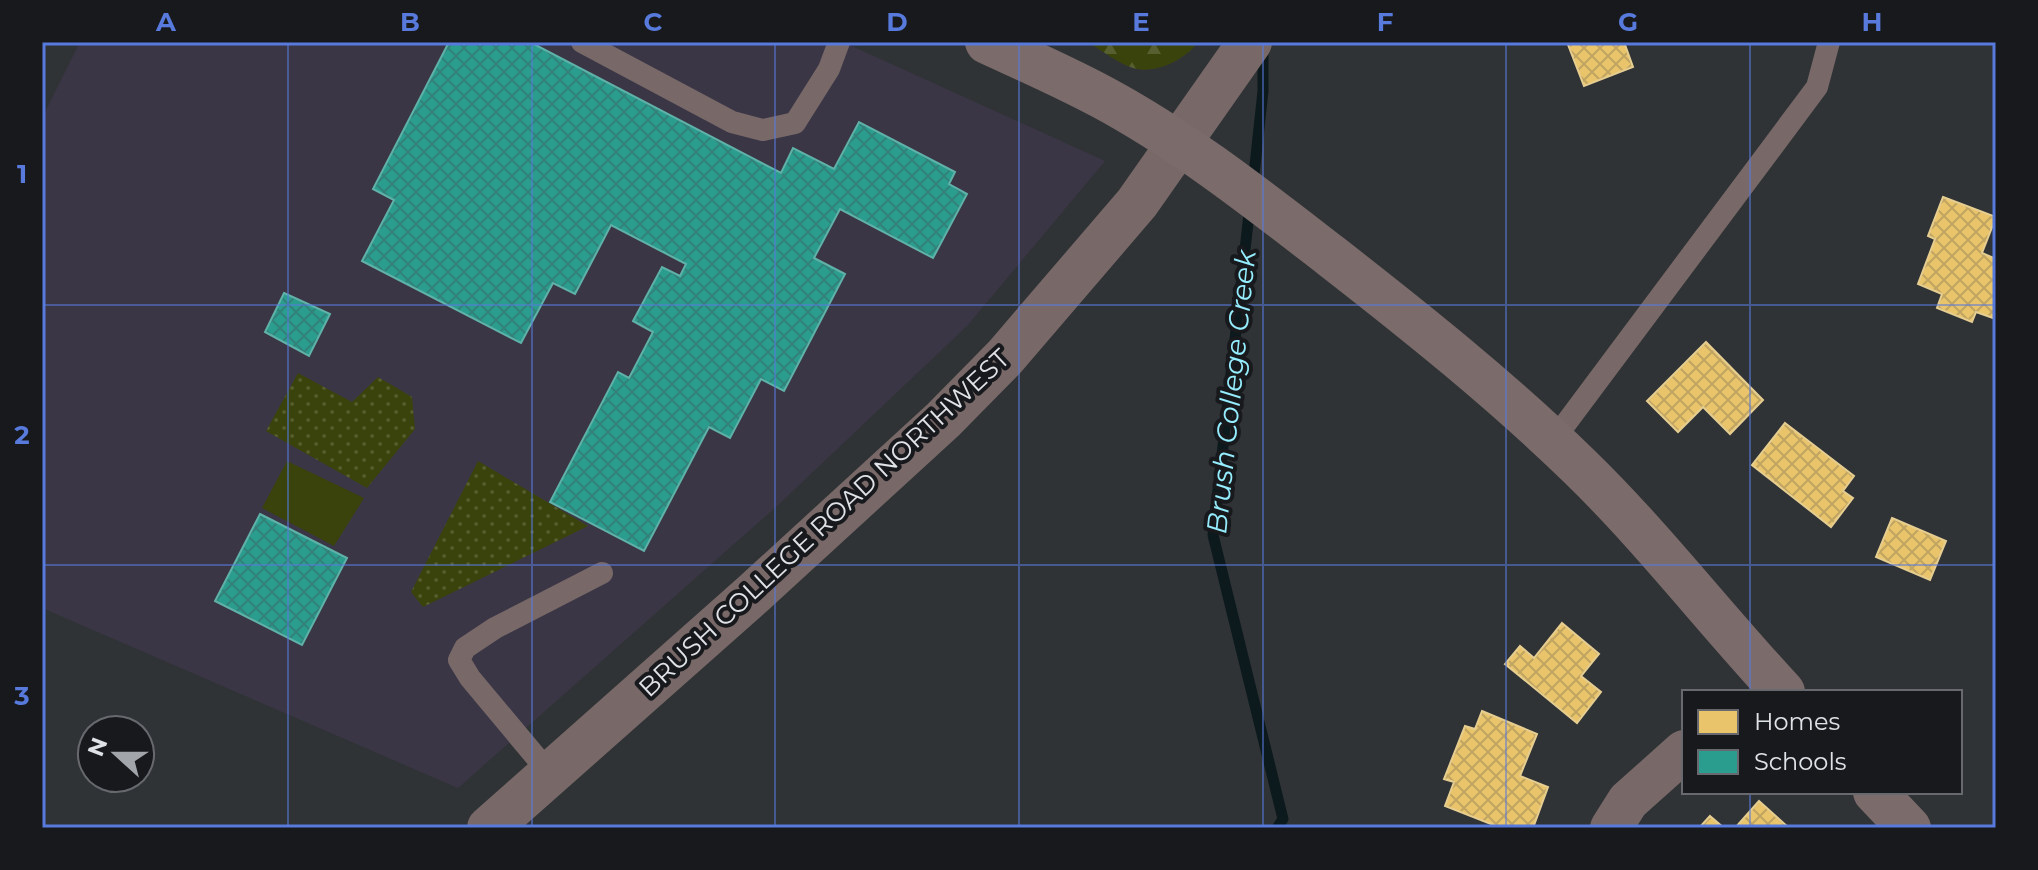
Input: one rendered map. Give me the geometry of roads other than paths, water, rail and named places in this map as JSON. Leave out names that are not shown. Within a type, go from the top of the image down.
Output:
[{"type":"main road","points":[[987,42],[1105,98],[1179,143],[1234,180],[1417,323],[1552,442],[1657,548],[1767,687]]},
{"type":"main road","points":[[1877,794],[1909,828]]},
{"type":"street","name":"BRUSH COLLEGE ROAD NORTHWEST","points":[[489,828],[943,420],[1057,299],[1137,203],[1250,42]]},
{"type":"street","points":[[1611,828],[1628,801],[1682,753]]},
{"type":"lane","points":[[582,42],[732,122],[763,130],[795,123],[829,69],[839,42]]},
{"type":"lane","points":[[1552,442],[1817,87],[1829,42]]},
{"type":"lane","points":[[551,775],[470,678],[459,660],[465,648],[495,628],[602,573]]},
{"type":"waterway","name":"Brush College Creek","points":[[1253,184],[1263,91],[1263,50]]},
{"type":"waterway","name":"Brush College Creek","points":[[1250,205],[1213,535],[1283,819],[1277,828]]}]
